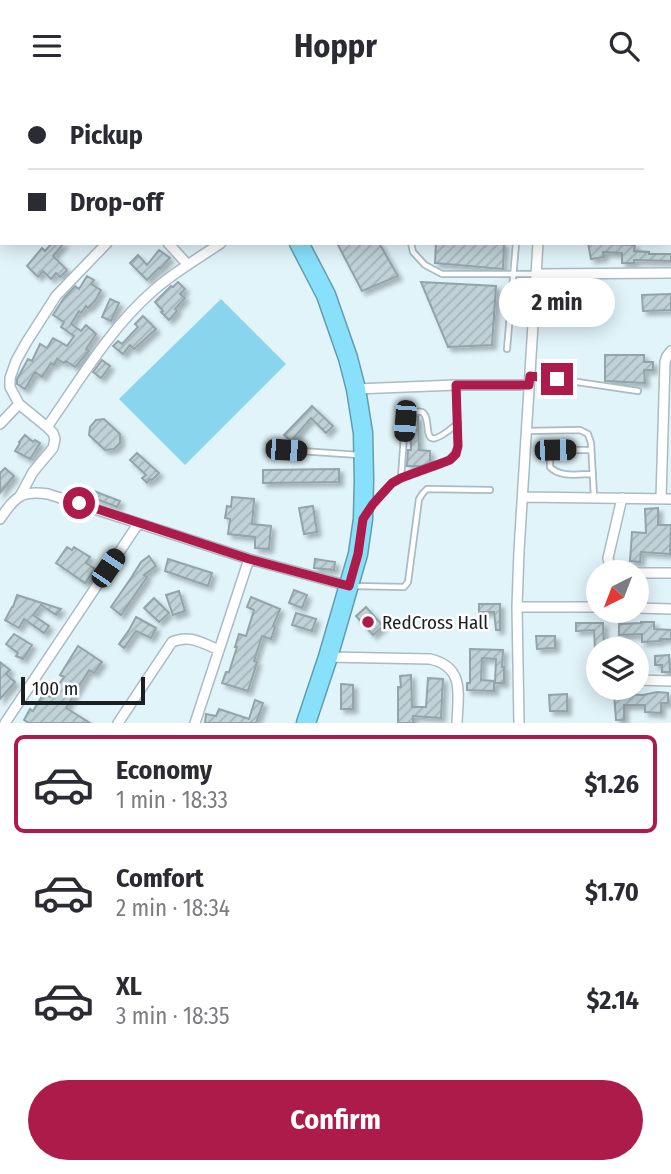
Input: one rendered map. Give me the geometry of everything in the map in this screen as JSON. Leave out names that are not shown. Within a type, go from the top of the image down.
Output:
[{"type":"highway","points":[[300,245],[326,295],[338,326],[356,389],[363,433],[363,519],[358,554],[306,723]]},
{"type":"street","points":[[0,519],[20,496],[33,472],[53,448],[55,439],[47,427],[19,404],[10,387],[16,361],[56,296],[105,245]]},
{"type":"street","points":[[170,245],[188,265]]},
{"type":"street","points":[[47,427],[107,339],[156,288],[218,245]]},
{"type":"street","points":[[519,723],[519,551],[538,245]]},
{"type":"street","points":[[536,274],[671,273]]},
{"type":"street","points":[[523,497],[666,499],[665,362],[671,351]]},
{"type":"street","points":[[356,389],[529,380]]},
{"type":"street","points":[[0,424],[19,404]]},
{"type":"street","points":[[20,496],[28,492],[48,494],[249,559],[349,586]]},
{"type":"street","points":[[608,560],[622,498]]},
{"type":"street","points":[[5,723],[138,523]]},
{"type":"street","points":[[195,723],[249,559]]},
{"type":"street","points":[[649,573],[671,573]]},
{"type":"street","points":[[517,607],[586,607]]},
{"type":"street","points":[[649,608],[671,608]]},
{"type":"street","points":[[118,723],[172,642],[191,638],[219,650]]},
{"type":"street","points":[[328,657],[441,661],[449,667],[458,685],[457,723]]},
{"type":"street","points":[[649,680],[671,681]]},
{"type":"lane","points":[[411,245],[413,252],[425,265],[442,274],[536,274]]},
{"type":"lane","points":[[507,349],[516,245]]},
{"type":"lane","points":[[529,380],[638,391]]},
{"type":"lane","points":[[363,519],[392,483],[450,460],[456,454],[456,385]]},
{"type":"lane","points":[[401,478],[405,421],[410,412],[424,413],[427,434],[434,439],[442,436],[457,423]]},
{"type":"lane","points":[[526,431],[580,430],[588,434],[594,498]]},
{"type":"lane","points":[[286,450],[363,456]]},
{"type":"lane","points":[[591,450],[555,450],[550,453],[550,467],[554,472],[562,474],[593,474]]},
{"type":"lane","points":[[349,586],[404,587],[408,582],[419,499],[427,489],[490,490]]},
{"type":"shaded area","points":[[221,299],[286,364],[185,465],[119,399]]},
{"type":"building","points":[[50,245],[62,245],[53,256],[67,270],[60,277],[56,273],[51,279],[43,271],[38,277],[27,266],[42,248],[45,251]]},
{"type":"building","points":[[338,245],[380,245],[398,276],[362,291]]},
{"type":"building","points":[[436,245],[504,245],[503,269],[435,263]]},
{"type":"building","points":[[588,245],[635,245],[634,251],[671,254],[671,261],[634,260],[634,263],[622,263],[622,253],[603,252],[604,257],[591,259]]},
{"type":"building","points":[[159,250],[170,258],[147,280],[130,263],[138,255],[147,265]]},
{"type":"building","points":[[87,276],[94,280],[91,284],[101,290],[95,301],[81,313],[79,311],[71,324],[81,331],[86,325],[96,334],[86,349],[89,351],[75,367],[57,359],[42,377],[35,372],[25,389],[17,384],[17,379],[28,359],[32,361],[40,344],[47,348],[53,338],[67,346],[74,336],[61,327],[64,322],[53,315],[64,298],[75,286],[79,289]]},
{"type":"building","points":[[178,282],[185,289],[180,294],[185,298],[169,320],[155,302]]},
{"type":"building","points":[[421,282],[496,286],[492,345],[448,347]]},
{"type":"building","points":[[671,294],[671,310],[643,311],[642,295]]},
{"type":"building","points":[[110,299],[119,303],[111,321],[102,317]]},
{"type":"building","points":[[143,316],[156,329],[134,349],[130,345],[123,354],[113,346],[118,341],[122,344],[138,327],[135,324]]},
{"type":"building","points":[[605,355],[644,355],[644,362],[653,362],[653,370],[644,370],[645,383],[605,381]]},
{"type":"building","points":[[102,360],[110,366],[101,378],[93,372]]},
{"type":"building","points":[[312,406],[333,426],[326,433],[311,418],[291,441],[284,435]]},
{"type":"building","points":[[418,416],[419,450],[430,451],[430,463],[407,466],[408,450],[411,450],[410,418]]},
{"type":"building","points":[[104,419],[120,434],[120,443],[114,449],[105,450],[89,435],[90,427],[96,420]]},
{"type":"building","points":[[25,435],[33,442],[35,440],[40,443],[30,459],[15,451]]},
{"type":"building","points":[[137,453],[159,473],[147,483],[142,478],[146,475],[130,460]]},
{"type":"building","points":[[5,468],[14,476],[0,493],[0,473]]},
{"type":"building","points":[[339,469],[339,482],[263,483],[263,470]]},
{"type":"building","points":[[91,490],[120,501],[117,507],[89,496]]},
{"type":"building","points":[[232,497],[254,499],[252,524],[271,526],[269,549],[255,548],[255,537],[228,534],[230,519],[225,518],[227,506],[231,507]]},
{"type":"building","points":[[313,506],[317,532],[304,534],[299,508]]},
{"type":"building","points":[[658,508],[658,525],[671,525],[670,554],[641,552],[640,560],[630,560],[632,532],[646,533],[645,509]]},
{"type":"building","points":[[67,547],[72,550],[74,547],[90,557],[86,563],[95,569],[85,583],[56,563]]},
{"type":"building","points":[[149,556],[156,566],[144,575],[147,577],[121,615],[111,607],[141,562]]},
{"type":"building","points":[[168,559],[212,573],[208,586],[165,571]]},
{"type":"building","points":[[315,559],[335,562],[334,570],[314,568]]},
{"type":"building","points":[[294,590],[307,595],[302,608],[289,603]]},
{"type":"building","points":[[179,591],[185,611],[173,615],[166,595]]},
{"type":"building","points":[[17,595],[61,609],[56,615],[41,605],[33,615],[49,626],[44,633],[24,619],[19,628],[5,620]]},
{"type":"building","points":[[251,597],[280,609],[271,639],[262,636],[248,691],[222,683],[226,672],[229,672],[239,634],[246,636],[254,610],[247,607]]},
{"type":"building","points":[[154,598],[169,613],[159,622],[144,608]]},
{"type":"building","points":[[479,604],[500,604],[500,630],[496,630],[494,612],[479,612]]},
{"type":"building","points":[[366,607],[383,626],[373,635],[356,616]]},
{"type":"building","points":[[296,613],[316,619],[312,631],[292,625]]},
{"type":"building","points":[[136,617],[156,628],[151,638],[136,631],[124,648],[119,644]]},
{"type":"building","points":[[654,622],[654,629],[671,630],[671,639],[649,642],[649,637],[642,637],[642,634],[619,635],[619,624]]},
{"type":"building","points":[[576,623],[603,623],[604,637],[594,637],[594,630],[576,631]]},
{"type":"building","points":[[14,634],[32,645],[23,659],[16,656],[18,653],[6,644]]},
{"type":"building","points":[[536,636],[555,636],[555,648],[537,649]]},
{"type":"building","points":[[78,646],[102,662],[94,673],[89,670],[66,708],[90,723],[29,723],[24,720],[44,693],[50,697],[64,677],[60,675]]},
{"type":"building","points":[[470,649],[503,650],[504,683],[495,683],[496,659],[482,658],[481,680],[494,681],[494,691],[467,690],[467,683],[470,683]]},
{"type":"building","points":[[669,655],[670,672],[662,672],[662,665],[655,665],[655,656]]},
{"type":"building","points":[[0,662],[10,670],[6,674],[15,682],[0,699]]},
{"type":"building","points":[[411,675],[412,707],[426,707],[428,678],[443,679],[441,718],[413,716],[413,723],[398,723],[400,676]]},
{"type":"building","points":[[341,684],[353,685],[353,709],[341,709]]},
{"type":"building","points":[[668,693],[668,703],[661,703],[661,713],[645,712],[645,705],[624,705],[624,720],[616,720],[614,700],[649,700],[649,694]]},
{"type":"building","points":[[567,694],[567,711],[550,711],[549,695]]},
{"type":"building","points":[[255,700],[263,703],[256,723],[205,723],[206,714],[216,716],[219,709],[249,719]]},
{"type":"place","name":"RedCross Hall","points":[[368,622]]},
{"type":"route","points":[[79,503],[249,559],[349,586],[358,554],[363,519],[373,504],[392,483],[411,473],[443,464],[456,454],[456,385],[529,385],[530,376],[557,379]]}]
